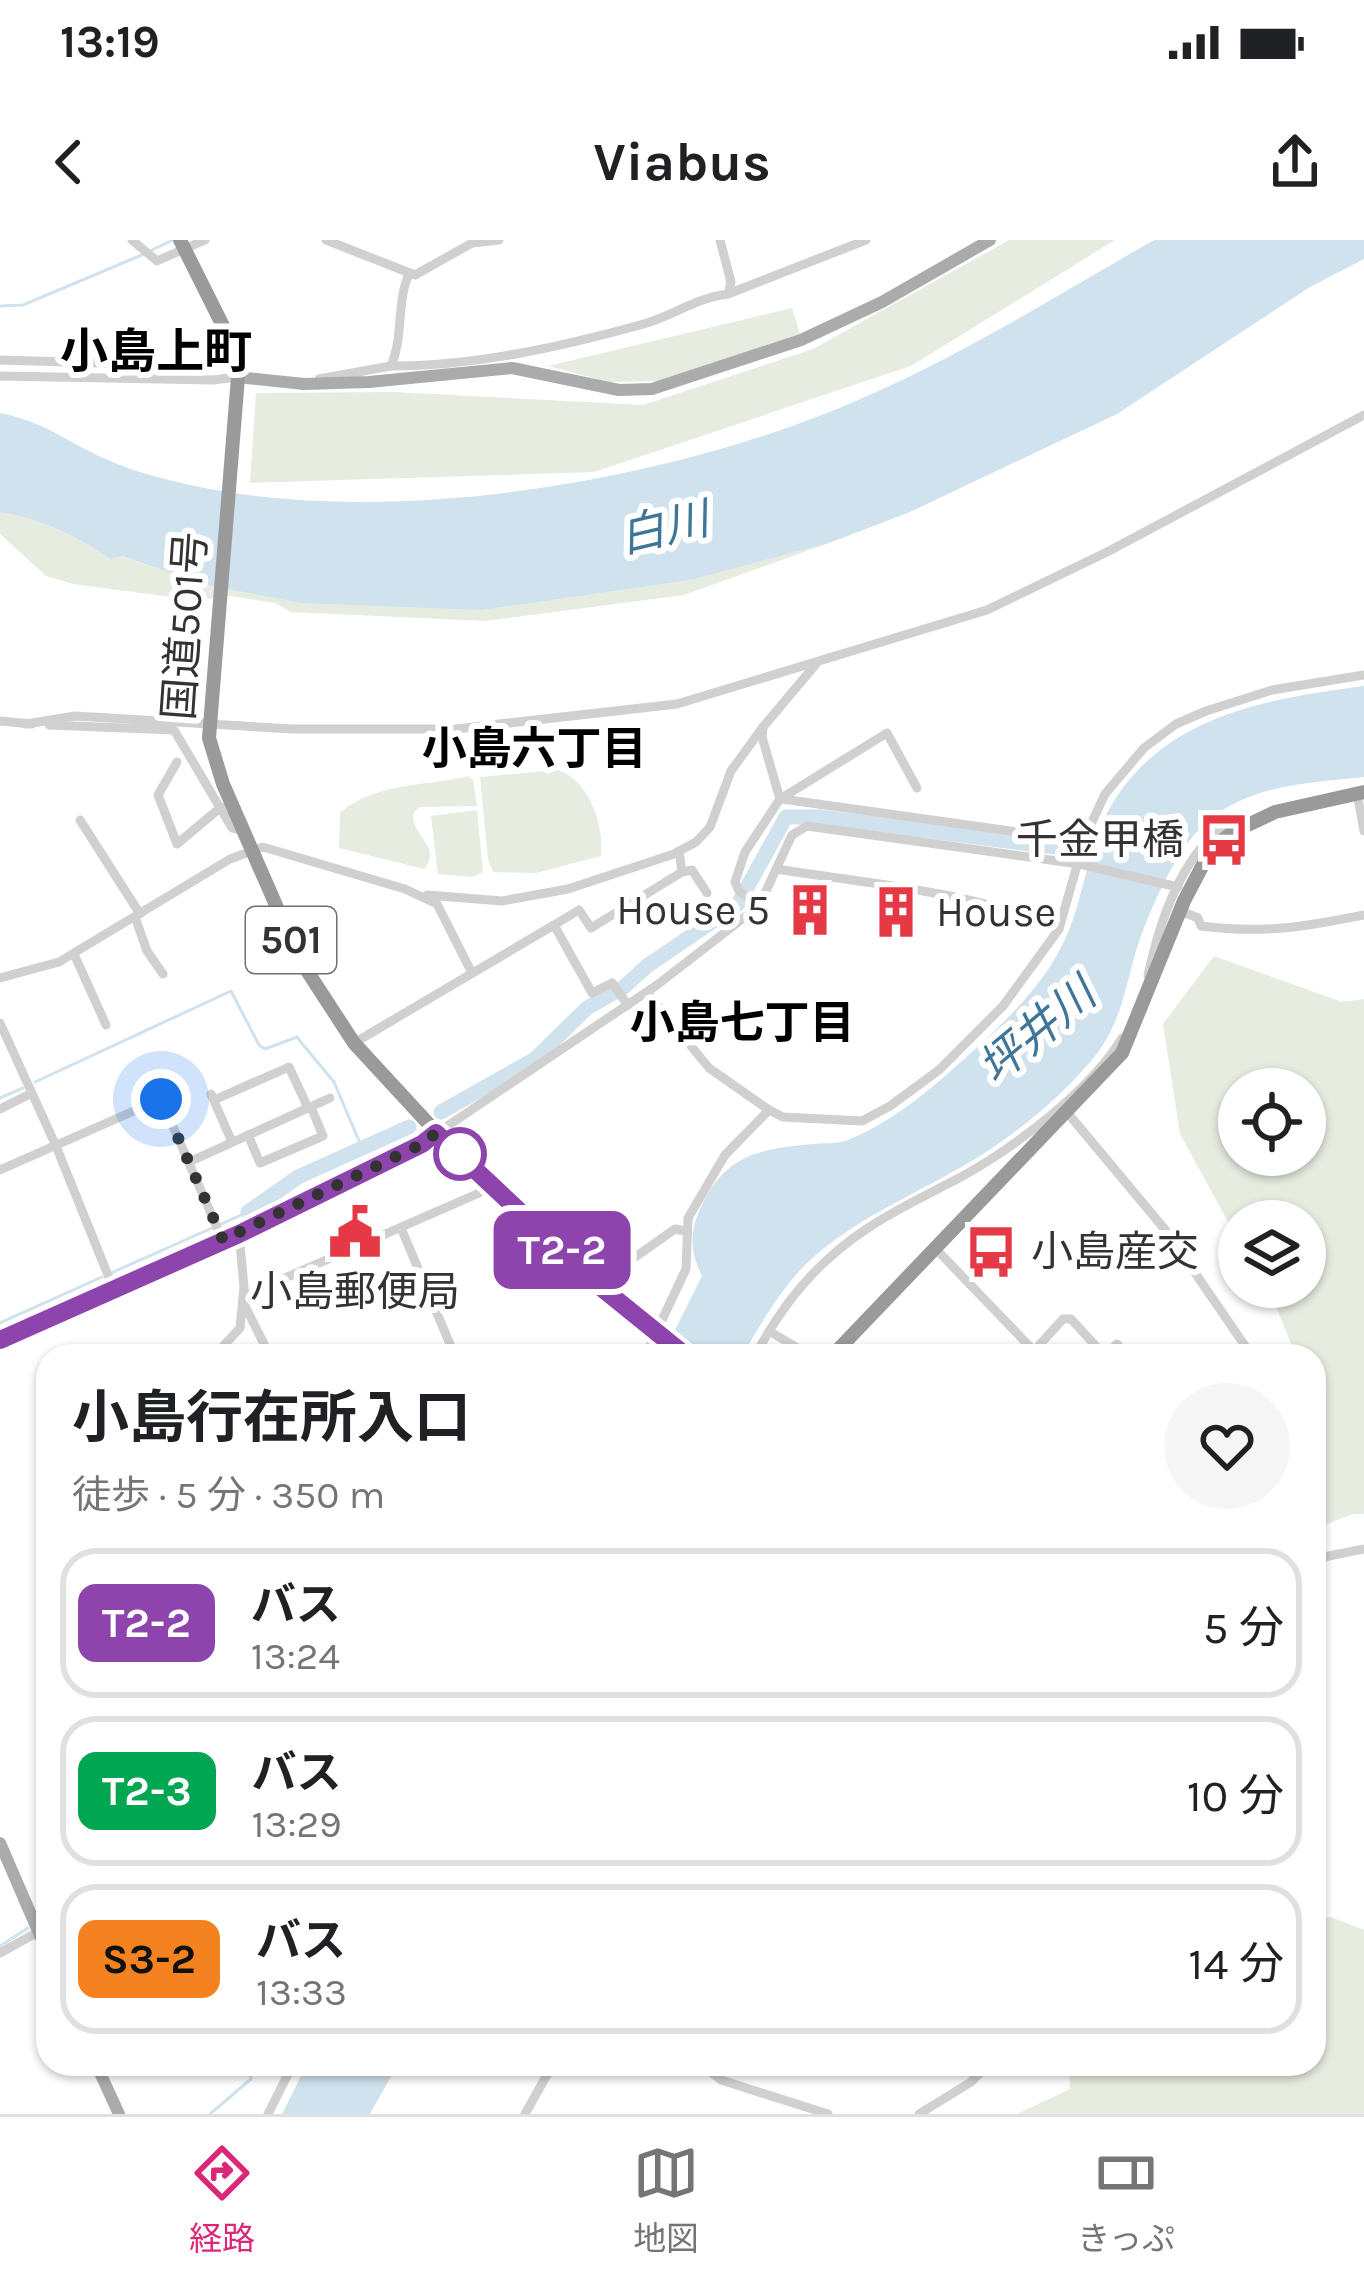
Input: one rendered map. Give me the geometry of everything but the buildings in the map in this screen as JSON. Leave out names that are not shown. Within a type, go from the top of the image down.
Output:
[{"type":"highway","name":"国道501号","points":[[182,244],[225,330],[237,383],[209,718],[223,784],[300,961],[354,1043],[436,1133],[597,1284],[670,1344]]},
{"type":"highway","points":[[843,1344],[1122,1053],[1207,857],[1240,828],[1288,808],[1360,793]]},
{"type":"main road","points":[[237,383],[432,378],[512,368],[619,390],[652,389],[801,340],[882,302],[990,240]]},
{"type":"main road","points":[[0,1340],[239,1234],[436,1133]]},
{"type":"main road","points":[[0,1843],[36,1927]]},
{"type":"main road","points":[[102,2076],[119,2114]]},
{"type":"street","points":[[132,240],[157,261],[182,244],[205,240]]},
{"type":"street","points":[[332,241],[415,275],[472,243],[499,240]]},
{"type":"street","points":[[720,240],[731,282],[728,294]]},
{"type":"street","points":[[304,384],[392,366],[438,366],[645,324],[683,305],[728,294],[866,240]]},
{"type":"street","points":[[392,366],[399,348],[402,290],[410,274]]},
{"type":"street","points":[[0,360],[134,364],[158,379]]},
{"type":"street","points":[[0,376],[237,383]]},
{"type":"street","points":[[26,724],[74,716],[209,718],[358,731],[456,729],[677,704],[987,610],[1109,551],[1364,415]]},
{"type":"street","points":[[0,978],[74,953],[252,848],[263,847],[443,899],[502,901],[568,889],[679,851],[710,827],[731,771],[818,662]]},
{"type":"street","points":[[647,992],[709,1068],[769,1110],[783,1117],[862,1121],[939,1070],[983,1028],[1059,929],[1085,838],[1122,770],[1176,724],[1272,689],[1364,675]]},
{"type":"street","points":[[0,722],[174,730],[232,828],[244,831]]},
{"type":"street","points":[[763,728],[780,799]]},
{"type":"street","points":[[759,906],[735,882],[745,852],[780,799],[887,733],[917,788]]},
{"type":"street","points":[[177,762],[158,795],[177,844],[221,807]]},
{"type":"street","points":[[1360,793],[1364,831]]},
{"type":"street","points":[[780,799],[1085,838]]},
{"type":"street","points":[[80,820],[138,915],[147,951],[163,974]]},
{"type":"street","points":[[762,1344],[803,1284],[855,1237],[909,1202],[966,1174],[1054,1112],[1110,1055],[1140,995],[1149,988],[1152,959],[1175,887],[1214,833],[1230,824],[1240,828]]},
{"type":"street","points":[[436,1133],[647,992],[759,906],[793,835],[807,826],[1081,863],[1175,887]]},
{"type":"street","points":[[1042,859],[1046,836]]},
{"type":"street","points":[[679,851],[682,872]]},
{"type":"street","points":[[776,869],[869,884],[892,883],[1025,914],[1059,929]]},
{"type":"street","points":[[354,1043],[579,910],[591,928],[692,870],[707,893]]},
{"type":"street","points":[[411,892],[437,904],[472,973]]},
{"type":"street","points":[[1181,911],[1198,918],[1201,926],[1231,930],[1287,931],[1364,915]]},
{"type":"street","points":[[554,925],[592,993],[612,983],[628,1005]]},
{"type":"street","points":[[74,953],[106,1025]]},
{"type":"street","points":[[0,1022],[114,1290]]},
{"type":"street","points":[[244,1067],[251,1084]]},
{"type":"street","points":[[232,1142],[212,1097],[290,1067],[323,1136],[260,1163],[248,1135]]},
{"type":"street","points":[[0,1108],[32,1093]]},
{"type":"street","points":[[188,1162],[330,1098]]},
{"type":"street","points":[[0,1170],[161,1099],[223,1240]]},
{"type":"street","points":[[651,1344],[686,1269],[688,1218],[725,1155],[769,1110]]},
{"type":"street","points":[[1066,1111],[1167,1232],[1244,1344]]},
{"type":"street","points":[[244,1300],[495,1186]]},
{"type":"street","points":[[400,1228],[450,1344]]},
{"type":"street","points":[[597,1284],[674,1229],[685,1231]]},
{"type":"street","points":[[225,1344],[240,1328],[244,1300],[239,1234]]},
{"type":"street","points":[[935,1248],[1027,1344]]},
{"type":"street","points":[[244,1300],[264,1344]]},
{"type":"street","points":[[1040,1344],[1063,1319],[1071,1319],[1094,1344]]},
{"type":"street","points":[[769,1331],[791,1344]]},
{"type":"street","points":[[1326,1557],[1364,1549]]},
{"type":"street","points":[[0,1953],[36,1933]]},
{"type":"street","points":[[268,2114],[287,2076]]},
{"type":"street","points":[[525,2114],[546,2076]]},
{"type":"street","points":[[716,2076],[828,2114]]},
{"type":"street","points":[[919,2114],[976,2076]]},
{"type":"shaded area","points":[[1009,240],[1115,240],[911,366],[594,472],[250,483],[256,393],[394,392],[643,405],[813,349]]},
{"type":"shaded area","points":[[792,308],[800,334],[658,381],[609,382],[548,366]]},
{"type":"shaded area","points":[[0,512],[58,530],[111,559],[121,556],[202,584],[483,610],[691,580],[829,543],[684,595],[485,621],[291,612],[275,603],[224,595],[201,601],[73,584],[46,576],[0,534]]},
{"type":"shaded area","points":[[558,770],[579,784],[593,806],[601,856],[536,873],[493,872],[480,777]]},
{"type":"shaded area","points":[[468,776],[473,780],[477,806],[420,807],[414,812],[430,854],[424,869],[339,848],[340,813],[354,803],[384,791]]},
{"type":"shaded area","points":[[477,810],[483,872],[472,877],[438,874],[431,816]]},
{"type":"shaded area","points":[[1214,956],[1342,1002],[1364,999],[1364,1514],[1326,1524],[1326,1344],[1291,1344],[1277,1308],[1326,1308],[1326,1200],[1218,1204],[1180,1134],[1163,1024]]},
{"type":"shaded area","points":[[1326,1917],[1364,1930],[1364,2114],[1017,2114],[1070,2089],[1069,2076],[1326,2076]]},
{"type":"water","name":"白川","points":[[1154,240],[1364,240],[1364,259],[1310,287],[1117,414],[910,512],[829,543],[691,580],[483,610],[302,603],[202,584],[122,556],[111,559],[58,529],[0,512],[0,413],[31,422],[140,472],[271,498],[434,500],[601,478],[683,459],[832,411],[915,374]]},
{"type":"water","name":"坪井川","points":[[1364,686],[1364,777],[1263,792],[1226,808],[1197,832],[1153,906],[1107,1038],[1063,1091],[982,1154],[834,1240],[785,1289],[749,1344],[668,1344],[702,1276],[693,1250],[694,1225],[721,1176],[759,1152],[844,1141],[876,1126],[930,1089],[997,1029],[1037,985],[1058,953],[1106,815],[1128,782],[1154,755],[1183,735],[1216,719],[1288,698]]},
{"type":"water","points":[[301,2076],[391,2076],[370,2114],[282,2114]]},
{"type":"waterway","points":[[152,250],[173,240]]},
{"type":"waterway","points":[[0,306],[23,305],[144,254]]},
{"type":"waterway","points":[[441,1112],[535,1059],[587,1008],[624,987],[738,904],[786,817],[820,817],[1109,854]]},
{"type":"waterway","points":[[35,1082],[231,991],[259,1045],[265,1049],[297,1037],[334,1082],[362,1148]]},
{"type":"waterway","points":[[0,1098],[23,1088]]},
{"type":"waterway","points":[[248,1212],[298,1177],[409,1127]]},
{"type":"waterway","points":[[221,1224],[248,1212]]},
{"type":"waterway","points":[[111,1273],[212,1228]]},
{"type":"waterway","points":[[0,1323],[102,1277]]},
{"type":"waterway","points":[[0,1946],[28,1928]]},
{"type":"waterway","points":[[210,2114],[251,2076]]},
{"type":"bus line","name":"T2-2","points":[[0,1340],[239,1234],[436,1133],[597,1284],[669,1344]]},
{"type":"place","name":"千金甲橋","points":[[1224,840]]},
{"type":"place","name":"House 5","points":[[810,910]]},
{"type":"place","name":"House","points":[[896,912]]},
{"type":"place","name":"小島郵便局","points":[[355,1232]]},
{"type":"place","name":"小島産交","points":[[991,1252]]},
{"type":"district","name":"小島上町","points":[[156,352]]},
{"type":"district","name":"小島六丁目","points":[[534,749]]},
{"type":"district","name":"小島七丁目","points":[[742,1023]]},
{"type":"route","points":[[161,1099],[223,1240],[436,1133],[460,1154]]}]
